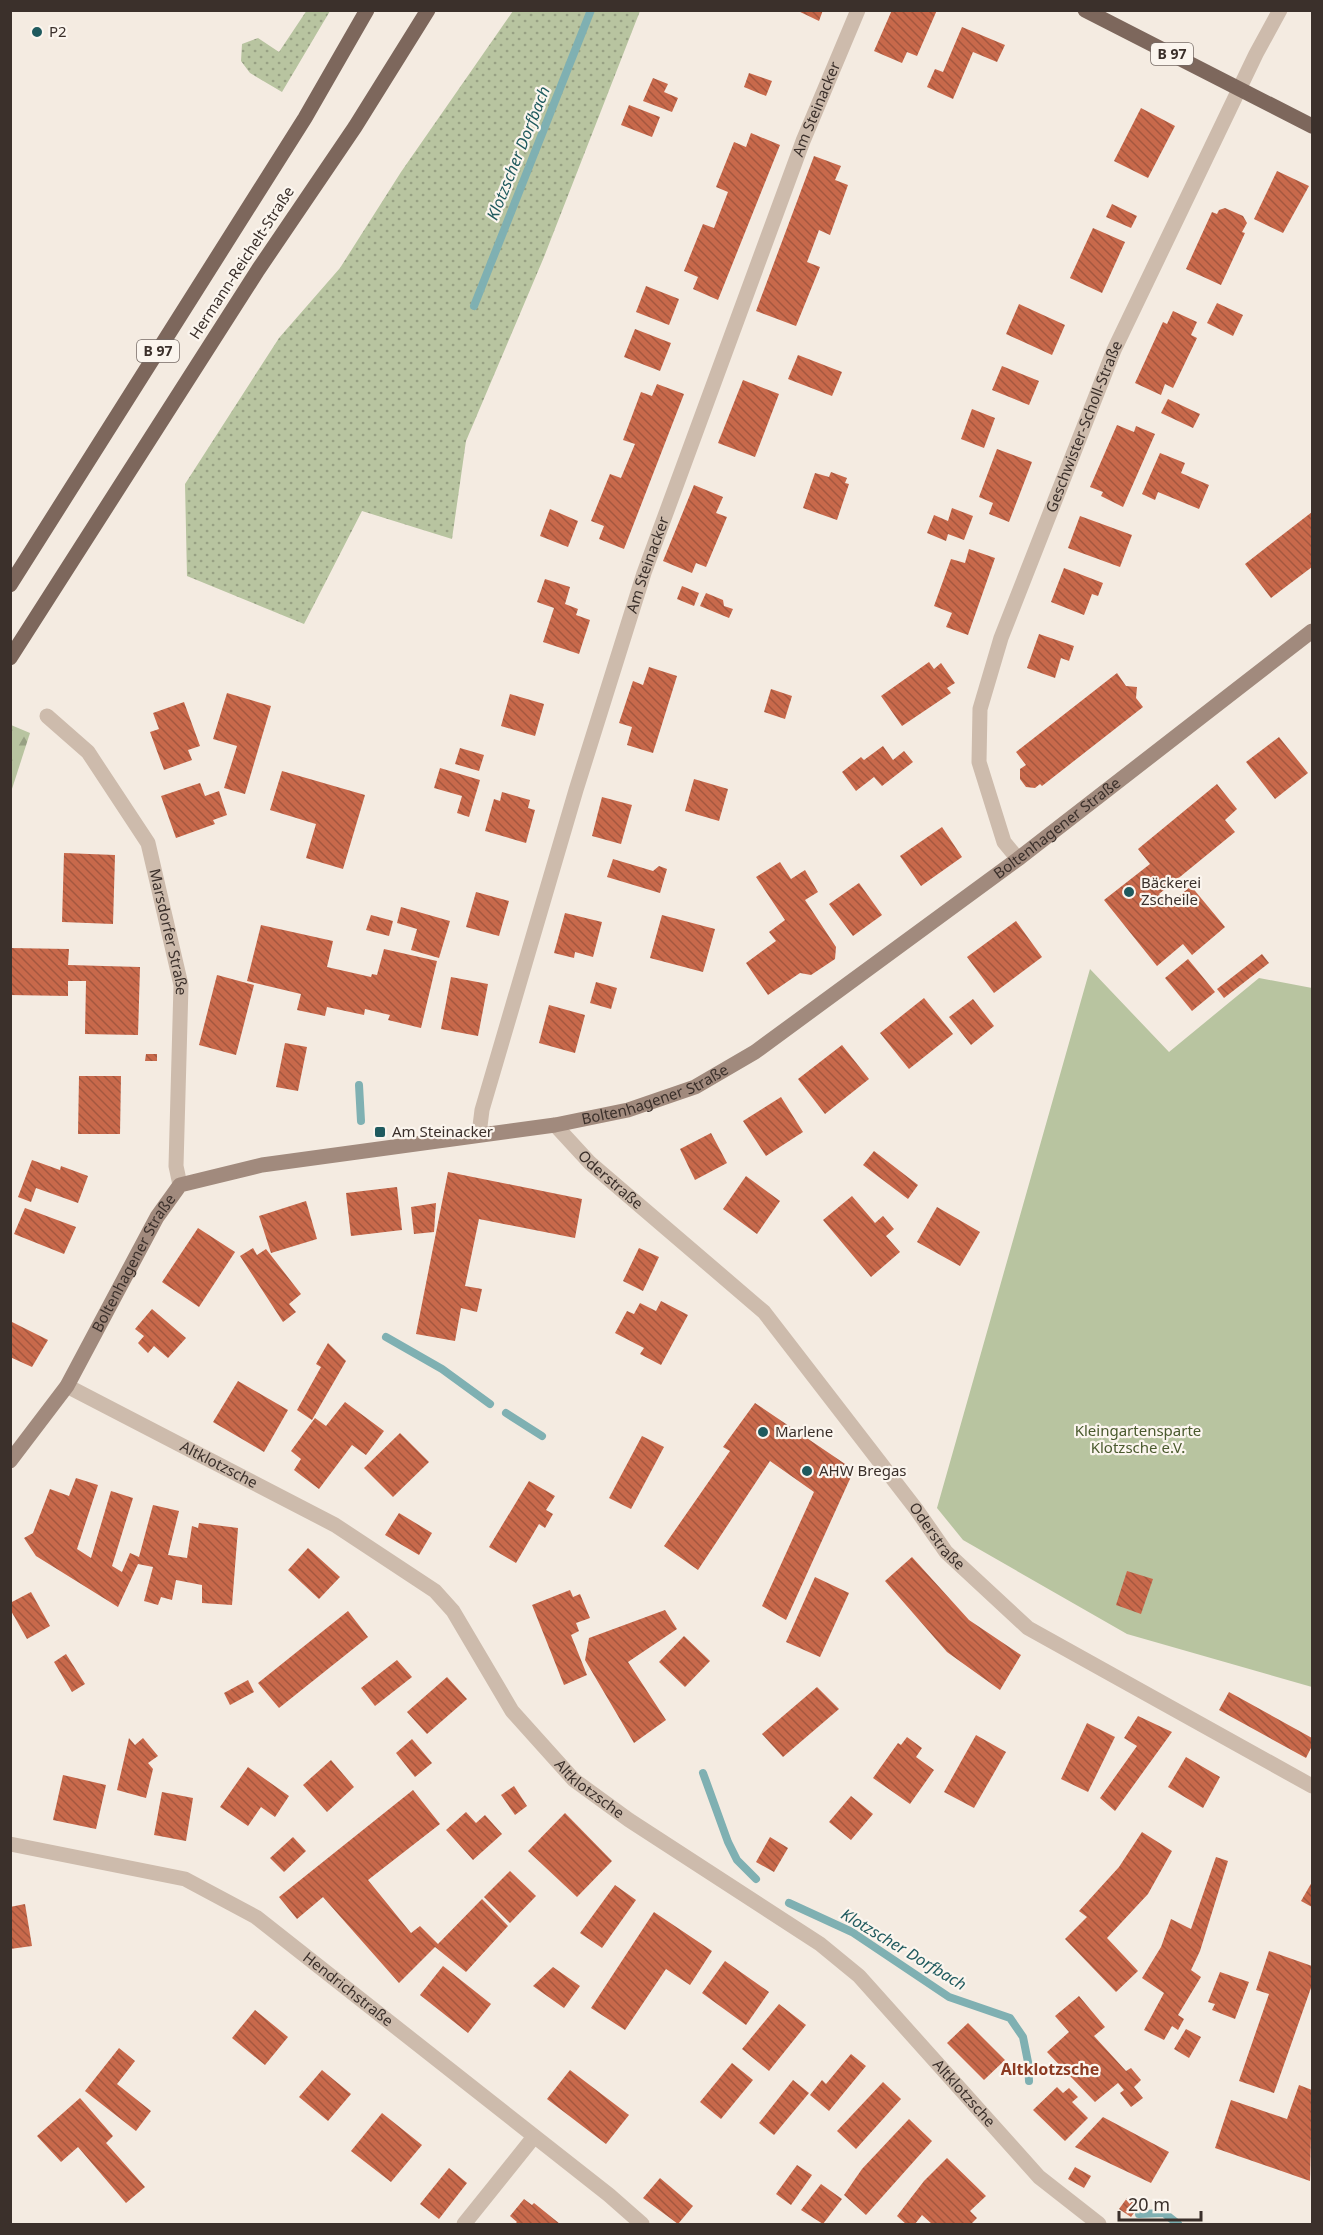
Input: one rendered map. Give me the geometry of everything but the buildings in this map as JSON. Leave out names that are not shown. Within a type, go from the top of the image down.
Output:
[{"type":"main road","name":"Hermann-Reichelt-Straße","points":[[10,585],[305,118],[366,10]]},
{"type":"main road","name":"Hermann-Reichelt-Straße","points":[[10,658],[258,270],[355,127],[428,10]]},
{"type":"main road","name":"B 97","points":[[1085,10],[1312,126]]},
{"type":"street","name":"Am Steinacker","points":[[479,1134],[482,1110],[576,789],[644,573],[803,141],[858,10]]},
{"type":"street","name":"Geschwister-Scholl-Straße","points":[[1018,859],[1004,842],[979,762],[980,709],[1001,638],[1114,350],[1239,88],[1280,10]]},
{"type":"street","name":"Boltenhagener Straße","points":[[10,1461],[66,1386],[157,1217],[180,1185],[262,1165],[555,1125],[628,1110],[694,1087],[755,1052],[1018,859],[1312,631]]},
{"type":"street","name":"Marsdorfer Straße","points":[[47,716],[88,752],[148,843],[181,985],[176,1144],[180,1185]]},
{"type":"street","name":"Oderstraße","points":[[555,1125],[590,1163],[764,1312],[916,1509],[946,1552],[1028,1628],[1312,1786]]},
{"type":"street","name":"Altklotzsche","points":[[66,1386],[335,1525],[435,1591],[453,1611],[512,1711],[574,1780],[629,1820],[820,1944],[859,1976],[1039,2177],[1099,2224]]},
{"type":"street","name":"Hendrichstraße","points":[[10,1844],[185,1879],[256,1917],[335,1977],[533,2138],[609,2195],[642,2224]]},
{"type":"street","points":[[464,2224],[533,2138]]},
{"type":"green space","points":[[307,10],[330,11],[282,92],[250,73],[241,61],[242,44],[258,38],[279,52]]},
{"type":"green space","points":[[513,11],[640,11],[544,257],[466,441],[452,539],[362,511],[304,624],[187,576],[185,484],[279,338],[340,268],[401,172]]},
{"type":"green space","points":[[11,725],[30,733],[11,792]]},
{"type":"green space","name":"Kleingartensparte Klotzsche e.V.","points":[[1090,969],[1169,1052],[1259,978],[1312,988],[1312,1687],[1127,1634],[963,1540],[937,1508]]},
{"type":"waterway","name":"Klotzscher Dorfbach","points":[[474,306],[591,10]]},
{"type":"waterway","name":"Klotzscher Dorfbach","points":[[359,1085],[361,1121]]},
{"type":"waterway","name":"Klotzscher Dorfbach","points":[[386,1337],[442,1369],[490,1404]]},
{"type":"waterway","name":"Klotzscher Dorfbach","points":[[506,1413],[542,1436]]},
{"type":"waterway","name":"Klotzscher Dorfbach","points":[[703,1773],[728,1842],[737,1860],[756,1879]]},
{"type":"waterway","name":"Klotzscher Dorfbach","points":[[789,1903],[852,1932],[949,1997],[1010,2018],[1023,2037],[1029,2081]]},
{"type":"waterway","name":"Klotzscher Dorfbach","points":[[1139,2214],[1164,2213],[1178,2224]]},
{"type":"place","name":"P2","points":[[37,32]]},
{"type":"place","name":"Bäckerei Zscheile","points":[[1129,892]]},
{"type":"place","name":"Am Steinacker","points":[[380,1132]]},
{"type":"place","name":"Marlene","points":[[763,1432]]},
{"type":"place","name":"AHW Bregas","points":[[807,1471]]},
{"type":"district","name":"Altklotzsche","points":[[1050,2069]]}]
